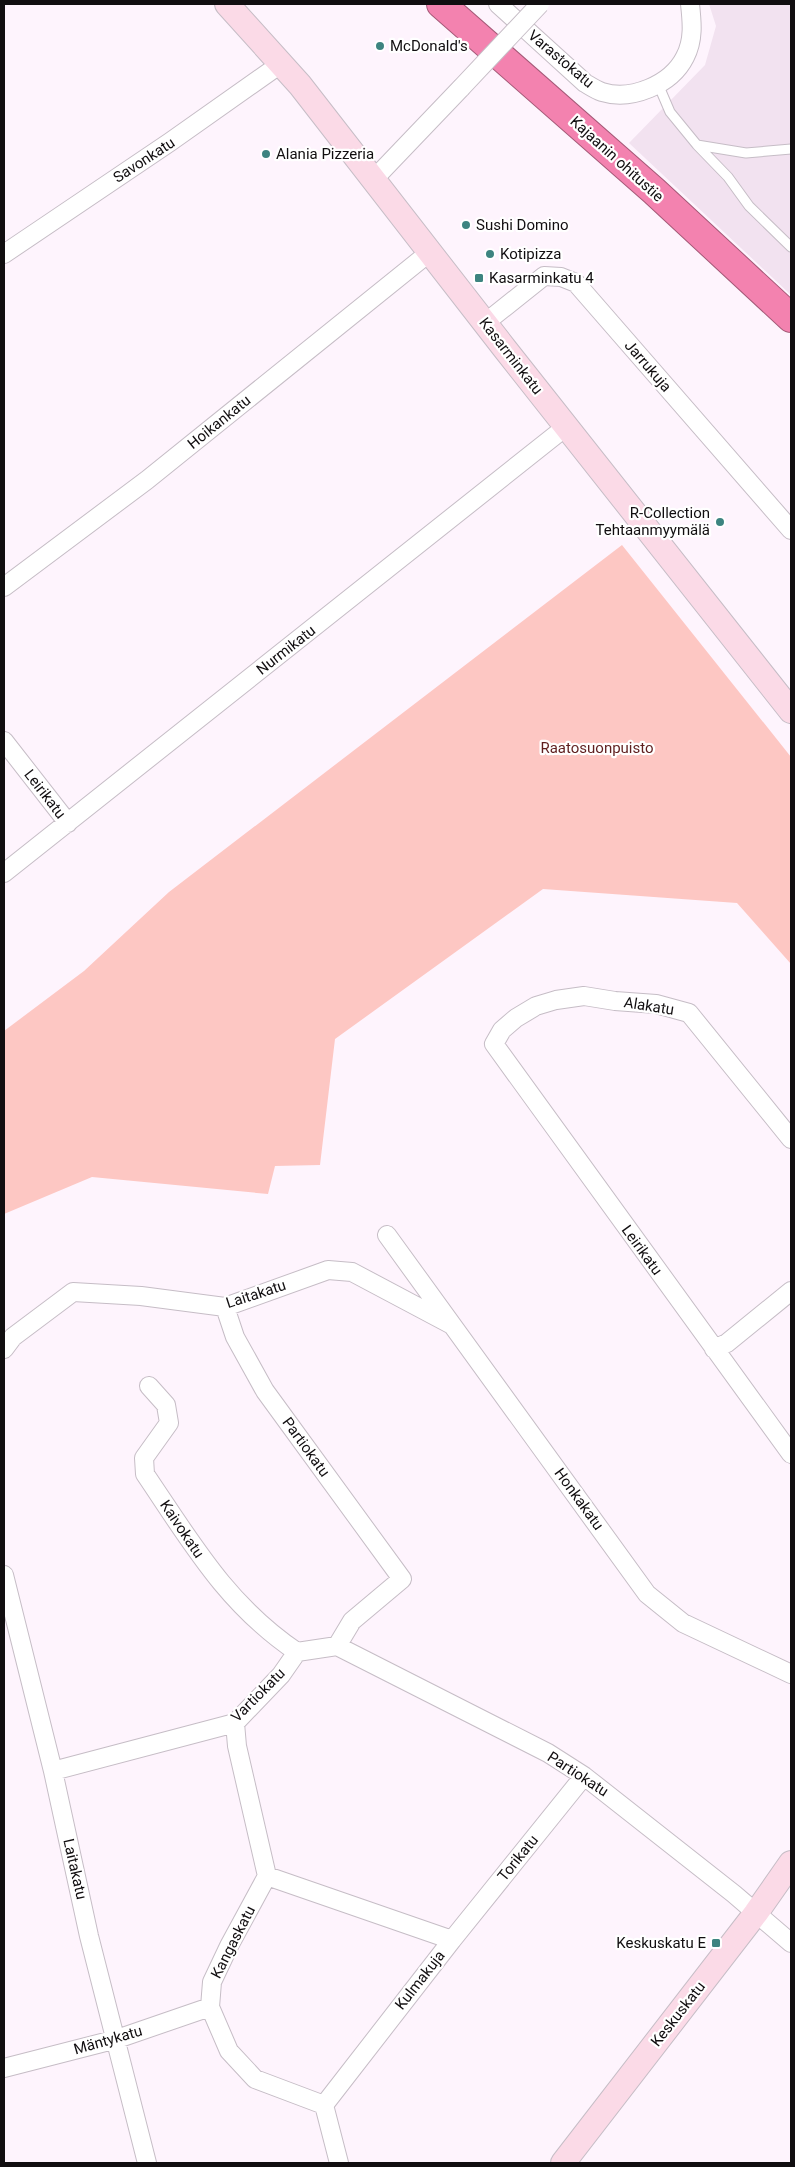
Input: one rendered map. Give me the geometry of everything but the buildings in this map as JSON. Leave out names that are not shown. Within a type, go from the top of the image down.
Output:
[{"type":"highway","name":"Kajaanin ohitustie","points":[[441,4],[654,191],[791,318]]},
{"type":"street","name":"Kasarminkatu","points":[[227,4],[282,63],[791,711]]},
{"type":"street","name":"Varastokatu","points":[[498,4],[585,83],[601,92],[618,94],[637,93],[658,84],[685,57],[692,30],[690,4]]},
{"type":"street","name":"Varastokatu","points":[[374,180],[540,4]]},
{"type":"street","name":"Savonkatu","points":[[4,254],[170,142],[282,63]]},
{"type":"street","name":"Hoikankatu","points":[[4,588],[147,480],[430,252]]},
{"type":"street","name":"Jarrukuja","points":[[485,322],[544,276],[561,277],[576,283],[791,530]]},
{"type":"street","name":"Nurmikatu","points":[[4,873],[567,426]]},
{"type":"street","name":"Leirikatu","points":[[4,740],[68,823]]},
{"type":"street","name":"Alakatu","points":[[494,1044],[502,1030],[516,1018],[536,1006],[556,1000],[584,996],[615,1001],[656,1004],[689,1013],[791,1139]]},
{"type":"street","name":"Leirikatu","points":[[494,1044],[791,1454]]},
{"type":"street","name":"Honkakatu","points":[[387,1235],[647,1594],[683,1623],[791,1674]]},
{"type":"street","name":"Laitakatu","points":[[4,1349],[13,1337],[73,1292],[142,1296],[225,1307],[328,1270],[352,1272],[455,1327]]},
{"type":"street","points":[[714,1349],[727,1342],[791,1291]]},
{"type":"street","name":"Partiokatu","points":[[225,1307],[235,1337],[265,1391],[402,1579],[352,1621],[337,1646],[548,1753],[584,1776],[608,1793],[791,1943]]},
{"type":"street","name":"Kaivokatu","points":[[149,1386],[166,1405],[170,1423],[144,1458],[145,1474],[210,1571],[271,1635],[297,1652]]},
{"type":"street","name":"Laitakatu","points":[[4,1575],[53,1771],[89,1936],[117,2039],[147,2163]]},
{"type":"street","points":[[297,1652],[337,1646]]},
{"type":"street","name":"Vartiokatu","points":[[53,1771],[235,1723],[281,1674],[297,1652]]},
{"type":"street","points":[[235,1723],[237,1746],[267,1876]]},
{"type":"street","name":"Torikatu","points":[[452,1940],[584,1776]]},
{"type":"street","name":"Keskuskatu","points":[[563,2163],[756,1913],[791,1863]]},
{"type":"street","name":"Kulmakuja","points":[[267,1876],[452,1940],[324,2105]]},
{"type":"street","name":"Kangaskatu","points":[[267,1876],[212,1982],[210,2007],[229,2050],[255,2079],[324,2105]]},
{"type":"street","name":"Mäntykatu","points":[[4,2068],[117,2039],[210,2007]]},
{"type":"street","points":[[324,2105],[339,2163]]},
{"type":"lane","points":[[658,84],[670,112],[697,145],[728,177],[749,206],[791,247]]},
{"type":"lane","points":[[697,145],[746,153],[791,150]]},
{"type":"shaded area","points":[[709,4],[791,4],[791,295],[629,143],[705,65],[716,26]]},
{"type":"green space","name":"Raatosuonpuisto","points":[[622,545],[791,757],[791,964],[737,903],[543,889],[335,1039],[320,1165],[275,1166],[268,1194],[92,1177],[4,1214],[4,1031],[84,971],[169,892]]},
{"type":"place","name":"McDonald's","points":[[380,46]]},
{"type":"place","name":"Alania Pizzeria","points":[[266,154]]},
{"type":"place","name":"Sushi Domino","points":[[466,225]]},
{"type":"place","name":"Kotipizza","points":[[490,254]]},
{"type":"place","name":"Kasarminkatu 4","points":[[479,278]]},
{"type":"place","name":"R-Collection Tehtaanmyymälä","points":[[720,522]]},
{"type":"place","name":"Keskuskatu E","points":[[716,1943]]}]
